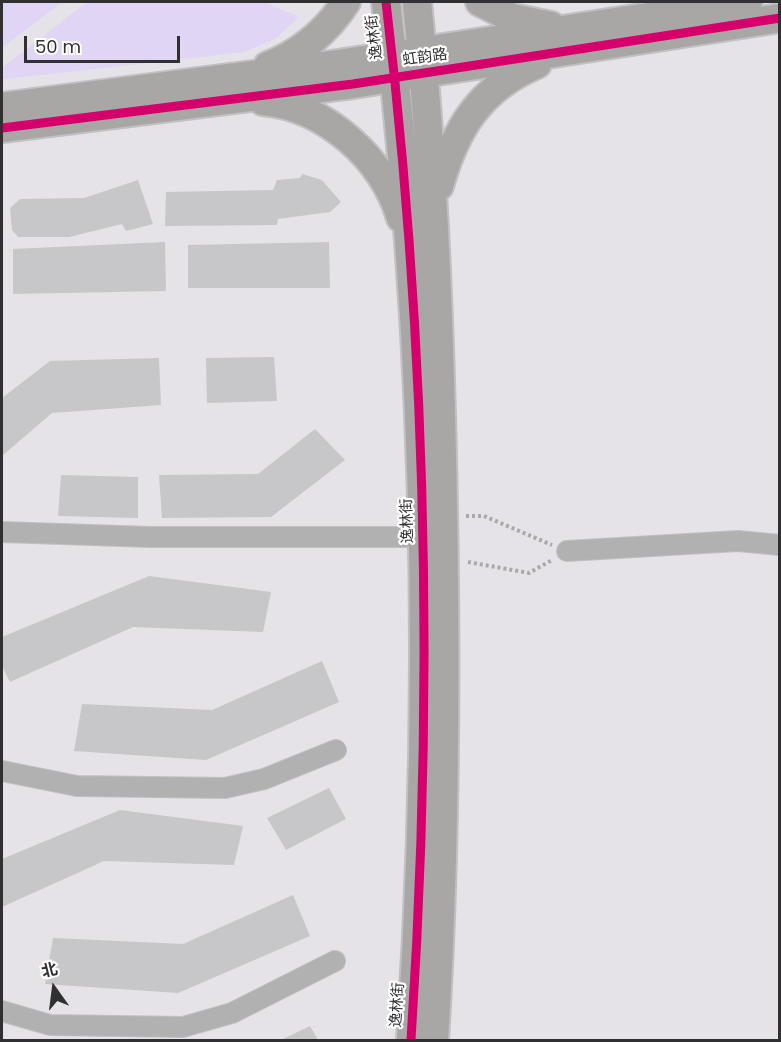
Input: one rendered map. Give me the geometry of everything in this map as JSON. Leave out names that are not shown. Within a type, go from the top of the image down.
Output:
[{"type":"street","points":[[234,88],[298,51],[321,33],[346,2]]},
{"type":"street","name":"逸林街","points":[[386,2],[439,537],[423,727],[417,956],[411,1041]]},
{"type":"street","name":"逸林街","points":[[417,2],[435,221],[441,387],[439,537],[444,737],[440,956],[434,1041]]},
{"type":"street","points":[[480,2],[513,18],[544,25],[579,39]]},
{"type":"street","name":"虹韵路","points":[[579,39],[748,2]]},
{"type":"street","name":"虹韵路","points":[[2,128],[234,88],[423,63],[579,39],[780,18]]},
{"type":"street","points":[[435,221],[439,188],[448,156],[461,128],[477,106],[496,87],[521,70],[548,59],[579,39]]},
{"type":"street","points":[[234,88],[268,102],[294,108],[322,121],[347,137],[369,158],[386,182],[399,214],[411,255]]},
{"type":"street","name":"虹韵路","points":[[2,107],[234,88]]},
{"type":"street","points":[[2,532],[150,537],[439,537]]},
{"type":"street","points":[[567,551],[738,541],[780,545]]},
{"type":"street","points":[[2,771],[77,786],[225,788],[264,779],[336,750]]},
{"type":"street","points":[[2,1011],[50,1025],[183,1027],[232,1013],[335,961]]},
{"type":"path","points":[[439,537],[484,516],[567,551]]},
{"type":"path","points":[[439,537],[529,573],[567,551]]},
{"type":"shaded area","points":[[2,2],[62,2],[2,48]]},
{"type":"shaded area","points":[[87,2],[264,2],[299,17],[275,39],[244,52],[2,78],[2,68]]},
{"type":"building","points":[[302,174],[322,180],[341,202],[330,212],[278,219],[277,225],[165,226],[166,192],[273,190],[277,180],[300,178]]},
{"type":"building","points":[[138,180],[153,224],[126,231],[122,224],[69,237],[18,237],[12,230],[10,208],[20,199],[84,198]]},
{"type":"building","points":[[165,242],[166,291],[13,294],[13,249]]},
{"type":"building","points":[[329,242],[330,288],[188,288],[188,245]]},
{"type":"building","points":[[274,357],[277,401],[207,403],[206,358]]},
{"type":"building","points":[[159,358],[161,405],[52,413],[2,456],[2,398],[50,361]]},
{"type":"building","points":[[315,429],[345,460],[271,517],[162,518],[159,475],[258,474]]},
{"type":"building","points":[[61,475],[138,477],[138,518],[58,516]]},
{"type":"building","points":[[149,576],[271,592],[263,632],[133,627],[10,682],[2,666],[2,637]]},
{"type":"building","points":[[322,661],[339,702],[206,760],[74,751],[82,704],[212,710]]},
{"type":"building","points":[[329,788],[346,819],[286,850],[267,818]]},
{"type":"building","points":[[120,810],[243,826],[234,865],[104,861],[2,907],[2,859]]},
{"type":"building","points":[[293,895],[310,936],[178,993],[45,984],[53,938],[183,944]]},
{"type":"building","points":[[310,1026],[318,1040],[281,1040]]},
{"type":"cycle path","points":[[386,2],[400,131],[410,261],[418,390],[422,520],[423,780],[411,1040]]},
{"type":"cycle path","points":[[2,128],[353,84],[780,18]]}]
